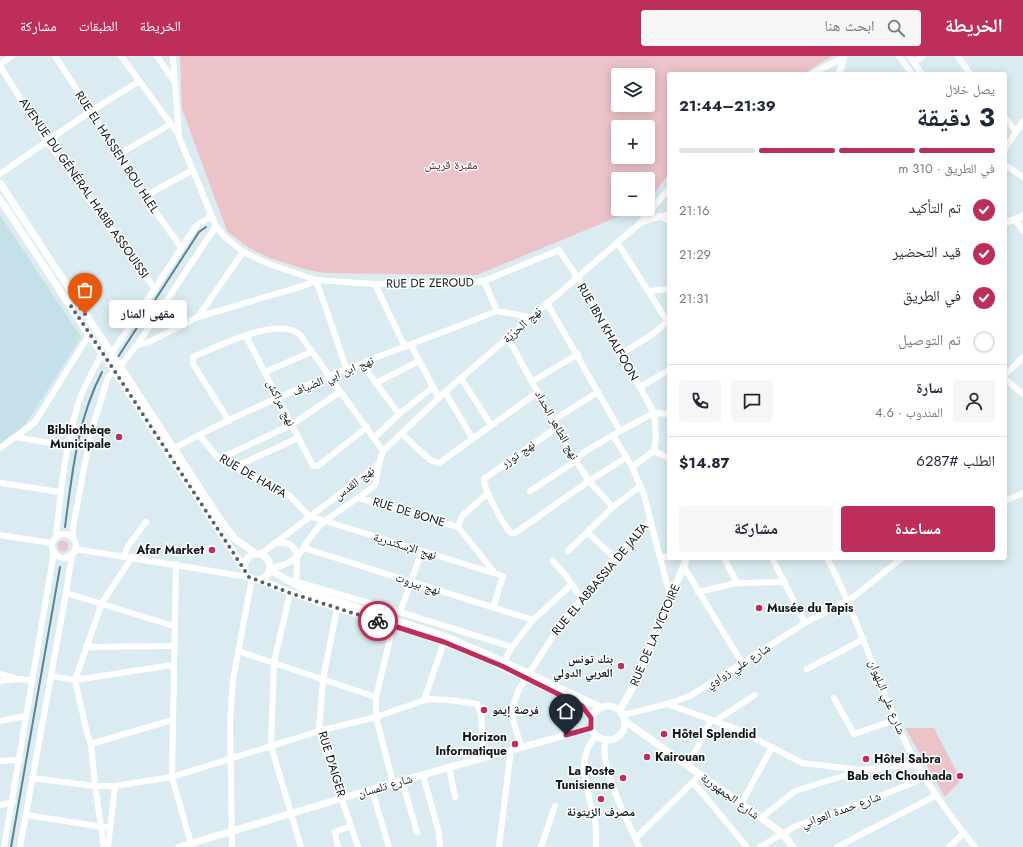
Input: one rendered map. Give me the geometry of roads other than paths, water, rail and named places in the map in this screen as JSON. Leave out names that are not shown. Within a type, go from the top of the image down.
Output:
[{"type":"main road","points":[[840,72],[844,56]]},
{"type":"main road","points":[[0,182],[28,225],[89,335],[102,354],[118,368],[174,449],[225,527],[241,544],[258,554],[266,556],[270,562],[268,574],[260,580]]},
{"type":"main road","points":[[0,199],[73,304],[112,352],[118,368],[250,578],[260,580],[290,593],[337,609],[444,642],[503,664]]},
{"type":"main road","points":[[1007,222],[1023,216]]},
{"type":"main road","points":[[20,229],[28,225]]},
{"type":"main road","points":[[245,570],[245,561],[251,555],[258,554]]},
{"type":"main road","name":"RUE DE LA VICTOIRE","points":[[623,716],[633,687],[686,560]]},
{"type":"main road","points":[[270,569],[293,581],[307,591],[447,637],[528,676],[600,708],[610,706],[623,716],[625,726],[620,735],[611,740],[606,740],[596,736],[591,728],[591,718],[582,706],[528,676]]},
{"type":"main road","points":[[591,718],[600,708]]},
{"type":"main road","name":"شارع الجمهورية","points":[[623,716],[700,775],[782,833],[793,847]]},
{"type":"main road","name":"شارع تلمسان","points":[[179,847],[191,845],[230,831],[393,783],[591,728]]},
{"type":"street","points":[[0,65],[12,56]]},
{"type":"street","name":"RUE EL HASSEN BOU HLEL","points":[[55,56],[146,196],[182,247]]},
{"type":"street","points":[[121,56],[138,82],[179,137],[216,226],[225,237],[244,252],[269,264],[316,280]]},
{"type":"street","points":[[157,56],[174,81]]},
{"type":"street","points":[[173,56],[179,137]]},
{"type":"street","points":[[816,72],[844,56]]},
{"type":"street","points":[[899,56],[911,72]]},
{"type":"street","points":[[909,56],[921,72]]},
{"type":"street","points":[[914,62],[923,56]]},
{"type":"street","points":[[958,56],[969,72]]},
{"type":"street","name":"AVENUE DU GÉNÉRAL HABIB ASSOUISSI","points":[[0,65],[47,141],[155,289]]},
{"type":"street","points":[[0,174],[91,111],[138,82]]},
{"type":"street","points":[[1007,120],[1016,132]]},
{"type":"street","points":[[1007,146],[1023,121]]},
{"type":"street","points":[[119,154],[170,124]]},
{"type":"street","points":[[1007,166],[1023,178]]},
{"type":"street","points":[[146,196],[193,170]]},
{"type":"street","name":"نهج الحرّيّة","points":[[383,451],[445,392],[639,224],[667,191]]},
{"type":"street","points":[[639,224],[667,214]]},
{"type":"street","points":[[112,352],[196,226],[212,216]]},
{"type":"street","points":[[659,216],[667,220]]},
{"type":"street","points":[[1015,219],[1023,231]]},
{"type":"street","points":[[20,847],[66,593],[73,551],[73,528],[90,436],[108,377],[118,368],[136,345],[216,226]]},
{"type":"street","points":[[617,242],[667,320]]},
{"type":"street","name":"RUE DE ZEROUD","points":[[316,280],[375,284],[462,284],[484,281],[558,250],[560,252]]},
{"type":"street","points":[[198,317],[244,252]]},
{"type":"street","name":"RUE IBN KHALFOON","points":[[560,252],[577,277],[654,413]]},
{"type":"street","points":[[136,345],[150,342],[198,317],[303,286],[316,280]]},
{"type":"street","points":[[316,280],[347,370]]},
{"type":"street","points":[[484,281],[497,311],[530,317]]},
{"type":"street","points":[[375,284],[408,346],[419,361],[432,388],[439,398]]},
{"type":"street","points":[[649,291],[667,289]]},
{"type":"street","points":[[547,303],[578,354],[620,431]]},
{"type":"street","name":"نهج ابن ابي الضياف","points":[[174,449],[199,435],[279,398],[497,311]]},
{"type":"street","points":[[621,354],[653,334],[667,323]]},
{"type":"street","points":[[228,421],[192,364],[193,357],[229,341],[269,329],[292,329],[300,335],[383,451],[379,464]]},
{"type":"street","points":[[0,448],[35,422],[89,335]]},
{"type":"street","name":"نهج مراكش","points":[[246,336],[312,465],[318,466],[367,427]]},
{"type":"street","name":"نهج الطاهر الحداد","points":[[508,338],[533,381],[552,421],[575,460],[589,481],[613,507]]},
{"type":"street","points":[[265,372],[311,352]]},
{"type":"street","points":[[3,843],[13,802],[20,760],[54,552],[54,540],[68,446],[80,400],[102,354]]},
{"type":"street","points":[[533,381],[578,354]]},
{"type":"street","points":[[1007,373],[1023,357]]},
{"type":"street","points":[[376,383],[419,361]]},
{"type":"street","points":[[362,364],[399,414]]},
{"type":"street","points":[[640,387],[667,371]]},
{"type":"street","points":[[461,378],[491,425]]},
{"type":"street","points":[[1007,381],[1023,394]]},
{"type":"street","points":[[374,438],[399,414],[432,388]]},
{"type":"street","points":[[219,459],[291,425],[340,392]]},
{"type":"street","points":[[445,392],[473,439]]},
{"type":"street","points":[[402,434],[430,460],[436,463],[442,461],[538,392]]},
{"type":"street","points":[[552,421],[598,392]]},
{"type":"street","points":[[530,490],[575,460],[584,452],[620,431],[654,413],[667,414]]},
{"type":"street","points":[[632,467],[654,451],[656,435],[654,413]]},
{"type":"street","name":"نهج توزر","points":[[488,493],[483,483],[485,477],[556,428]]},
{"type":"street","name":"RUE DE HAIFA","points":[[199,435],[219,459],[289,495],[309,516]]},
{"type":"street","points":[[613,435],[627,457],[640,486],[651,520],[670,596]]},
{"type":"street","points":[[15,438],[68,446]]},
{"type":"street","points":[[235,467],[298,438]]},
{"type":"street","points":[[654,451],[667,457]]},
{"type":"street","points":[[494,572],[458,527],[462,516],[488,493],[509,532],[513,533],[627,457]]},
{"type":"street","name":"نهج القدس","points":[[258,554],[379,464]]},
{"type":"street","name":"نهج القدس","points":[[270,569],[286,565],[297,556],[316,529],[359,498],[376,482],[379,464]]},
{"type":"street","points":[[0,482],[61,492]]},
{"type":"street","points":[[568,551],[613,507],[640,486]]},
{"type":"street","points":[[1007,500],[1023,493]]},
{"type":"street","name":"RUE DE BONE","points":[[359,498],[458,527]]},
{"type":"street","name":"نهج الإسكندرية","points":[[309,516],[324,522],[501,575],[503,578],[493,608]]},
{"type":"street","name":"RUE EL ABBASSIA DE JALTA","points":[[521,747],[511,712],[515,698],[552,637],[581,598],[614,558],[651,520]]},
{"type":"street","points":[[124,556],[128,546],[146,522]]},
{"type":"street","points":[[588,533],[614,558]]},
{"type":"street","points":[[0,535],[54,540],[65,534],[73,539]]},
{"type":"street","points":[[274,543],[289,543],[295,549],[297,556],[293,581],[512,647]]},
{"type":"street","name":"نهج بيروت","points":[[304,548],[533,620]]},
{"type":"street","points":[[54,552],[62,557],[73,551],[132,557],[250,578],[233,680],[230,720],[230,831],[232,847]]},
{"type":"street","points":[[400,612],[422,551]]},
{"type":"street","points":[[104,847],[95,786],[92,744],[88,737],[75,680],[102,603],[132,557]]},
{"type":"street","points":[[661,557],[667,557]]},
{"type":"street","points":[[725,560],[737,583]]},
{"type":"street","points":[[773,560],[805,623]]},
{"type":"street","name":"شارع علي البلهوان","points":[[828,560],[864,639],[895,720],[924,778],[935,796],[975,847]]},
{"type":"street","name":"شارع علي زواوي","points":[[623,716],[690,696],[805,623],[847,601],[900,560]]},
{"type":"street","points":[[553,561],[572,584],[581,598]]},
{"type":"street","points":[[176,564],[172,777],[191,845]]},
{"type":"street","points":[[684,567],[742,663]]},
{"type":"street","points":[[698,592],[737,583],[785,582]]},
{"type":"street","points":[[503,664],[512,647],[533,620],[572,584]]},
{"type":"street","points":[[66,593],[174,626]]},
{"type":"street","points":[[290,593],[274,662],[271,746],[301,847]]},
{"type":"street","name":"RUE D'AIGER","points":[[337,609],[323,679],[320,731],[358,847]]},
{"type":"street","points":[[392,626],[376,697],[376,717],[393,783]]},
{"type":"street","points":[[807,669],[864,639]]},
{"type":"street","points":[[424,700],[444,642]]},
{"type":"street","points":[[86,646],[174,646]]},
{"type":"street","points":[[238,651],[376,697]]},
{"type":"street","points":[[51,676],[75,680],[173,665]]},
{"type":"street","points":[[0,674],[17,679]]},
{"type":"street","points":[[0,681],[17,679],[32,680]]},
{"type":"street","points":[[688,766],[713,720],[755,695]]},
{"type":"street","points":[[834,698],[854,734],[895,720]]},
{"type":"street","points":[[32,778],[95,786],[115,786],[172,777],[230,757],[320,731],[376,717],[424,700],[439,699],[477,704],[481,714],[484,757]]},
{"type":"street","points":[[667,704],[737,729],[802,764],[862,770]]},
{"type":"street","points":[[0,721],[26,716]]},
{"type":"street","points":[[92,744],[172,720]]},
{"type":"street","points":[[596,736],[587,751],[585,772],[589,800],[596,823],[596,847]]},
{"type":"street","points":[[606,740],[604,753],[609,776],[639,847]]},
{"type":"street","points":[[741,804],[772,747]]},
{"type":"street","points":[[499,847],[511,750]]},
{"type":"street","points":[[0,761],[20,760]]},
{"type":"street","points":[[761,818],[795,791],[862,770],[917,764]]},
{"type":"street","points":[[449,767],[455,797]]},
{"type":"street","points":[[423,775],[439,833],[440,847]]},
{"type":"street","points":[[636,838],[700,775]]},
{"type":"street","name":"شارع حمدة العواني","points":[[760,847],[796,826],[881,796],[924,778]]},
{"type":"street","points":[[402,781],[417,832]]},
{"type":"street","points":[[693,782],[747,847]]},
{"type":"street","points":[[108,847],[115,786]]},
{"type":"street","points":[[372,790],[389,847]]},
{"type":"street","points":[[837,847],[935,796]]},
{"type":"street","points":[[0,805],[13,802]]},
{"type":"street","points":[[541,847],[555,806]]},
{"type":"street","points":[[26,815],[101,828],[110,828]]},
{"type":"street","points":[[338,847],[336,832],[351,826]]},
{"type":"street","points":[[949,847],[964,834]]},
{"type":"waterway","points":[[118,357],[199,232],[206,227]]},
{"type":"waterway","points":[[65,527],[73,468],[81,428],[102,372]]},
{"type":"waterway","points":[[11,847],[60,567]]},
{"type":"place","name":"مقهى المنار","points":[[85,314]]},
{"type":"place","name":"Bibliothèqe Municipale","points":[[119,437]]},
{"type":"place","name":"Afar Market","points":[[212,550]]},
{"type":"place","name":"Musée du Tapis","points":[[759,608]]},
{"type":"place","name":"بنك تونس العربي الدولي","points":[[621,666]]},
{"type":"place","name":"فرصة إيمو","points":[[484,710]]},
{"type":"place","name":"Hôtel Splendid","points":[[664,734]]},
{"type":"place","name":"Horizon Informatique","points":[[515,744]]},
{"type":"place","name":"Kairouan","points":[[647,757]]},
{"type":"place","name":"Hôtel Sabra","points":[[866,759]]},
{"type":"place","name":"Bab ech Chouhada","points":[[960,776]]},
{"type":"place","name":"La Poste Tunisienne","points":[[623,778]]},
{"type":"place","name":"مصرف الزيتونة","points":[[601,799]]},
{"type":"park label","name":"مقبرة قريش","points":[[451,165]]}]
